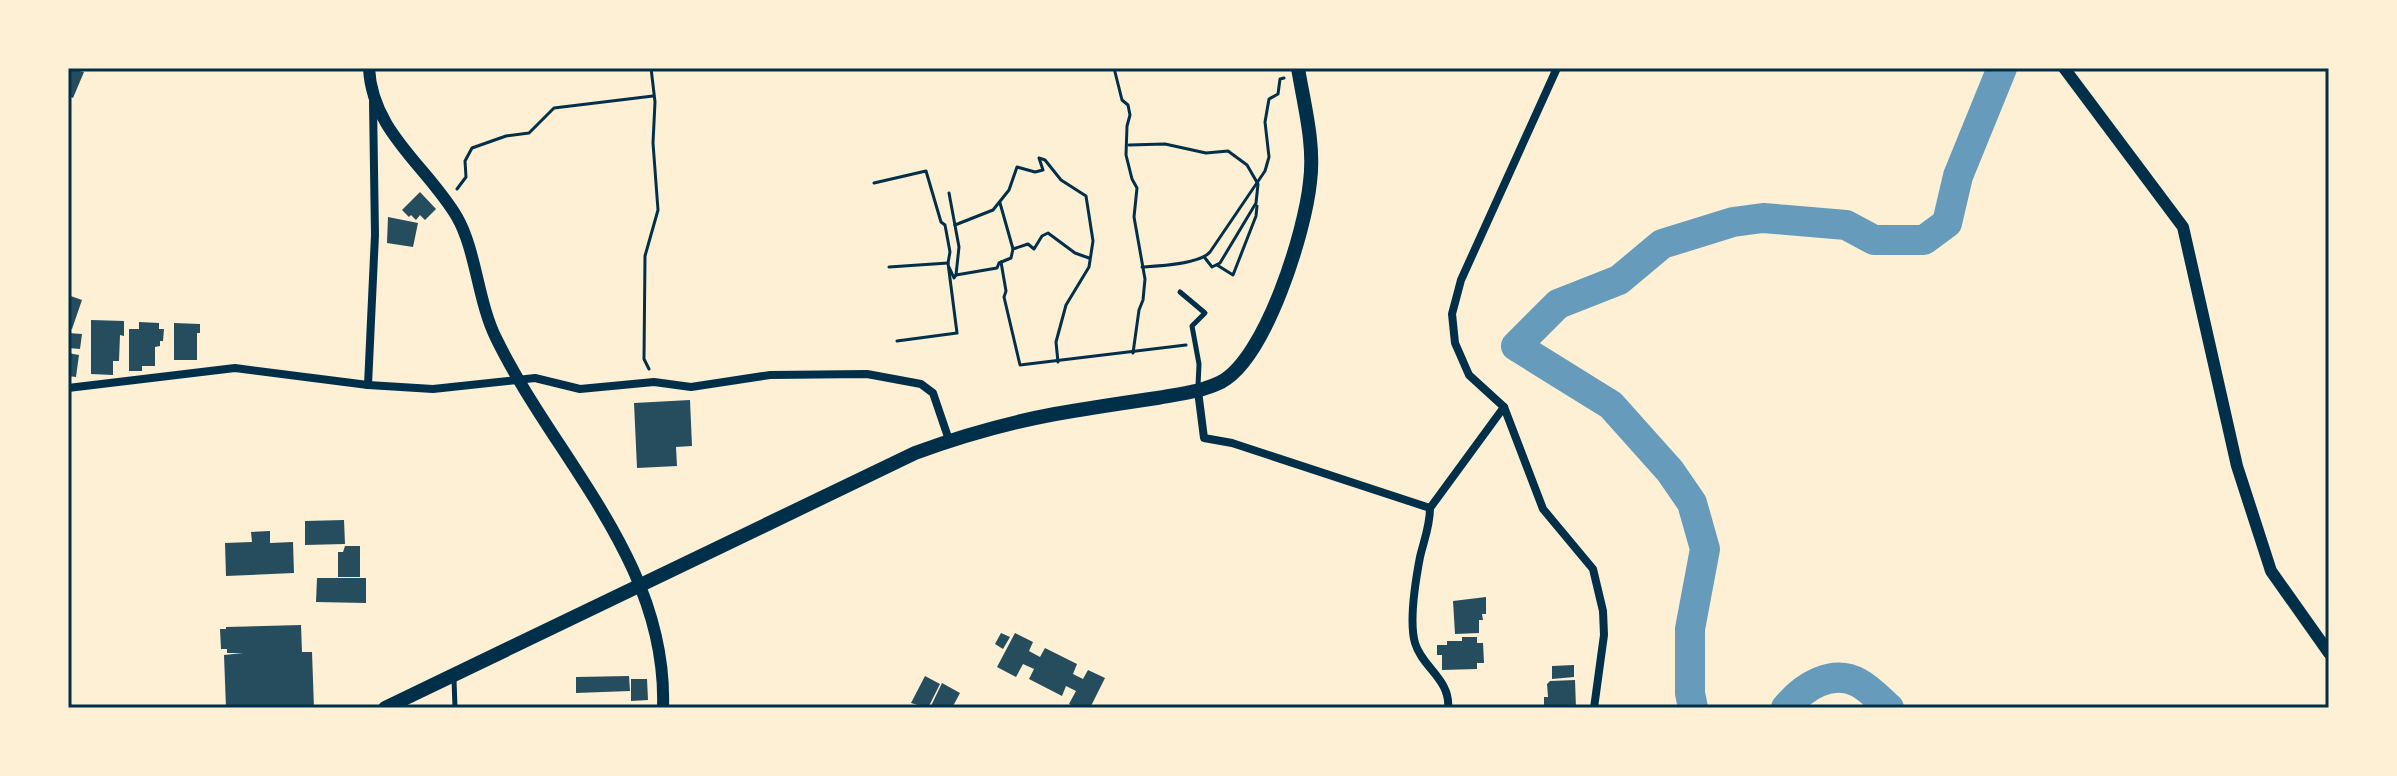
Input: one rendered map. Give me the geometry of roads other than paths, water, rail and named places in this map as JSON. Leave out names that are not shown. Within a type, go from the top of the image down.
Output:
[{"type":"main road","points":[[385,708],[881,468],[949,440],[1053,414],[1198,391],[1221,382],[1238,370],[1255,348],[1296,245],[1311,181],[1311,154],[1298,71]]},
{"type":"street","points":[[368,385],[375,235],[373,92],[369,68]]},
{"type":"street","points":[[1557,68],[1461,280],[1452,314],[1455,343],[1469,375],[1504,407],[1543,509],[1593,569],[1603,611],[1604,635],[1594,708]]},
{"type":"street","points":[[2064,68],[2183,227],[2237,466],[2271,571],[2329,653]]},
{"type":"street","points":[[373,92],[385,122],[401,147],[448,202],[460,221],[494,335],[519,381],[601,508],[641,584],[656,639],[663,708]]},
{"type":"street","points":[[68,388],[235,368],[368,385],[433,389],[535,378],[580,389],[654,382],[691,387],[784,374],[867,374],[921,384],[933,393],[949,440]]},
{"type":"street","points":[[1198,391],[1204,438],[1232,443],[1430,508]]},
{"type":"street","points":[[1448,708],[1446,687],[1415,645],[1414,616],[1420,557],[1430,524],[1430,508],[1504,407]]},
{"type":"lane","points":[[1180,292],[1205,313],[1192,326],[1199,364],[1198,391]]},
{"type":"lane","points":[[454,674],[455,708]]},
{"type":"waterway","points":[[1693,708],[1690,693],[1690,629],[1705,549],[1692,503],[1670,471],[1611,405],[1516,346],[1558,304],[1619,280],[1662,244],[1733,222],[1763,218],[1846,225],[1874,240],[1924,240],[1947,223],[1958,176],[2002,68]]},
{"type":"waterway","points":[[1786,708],[1809,687],[1839,678],[1859,683],[1889,708]]}]
